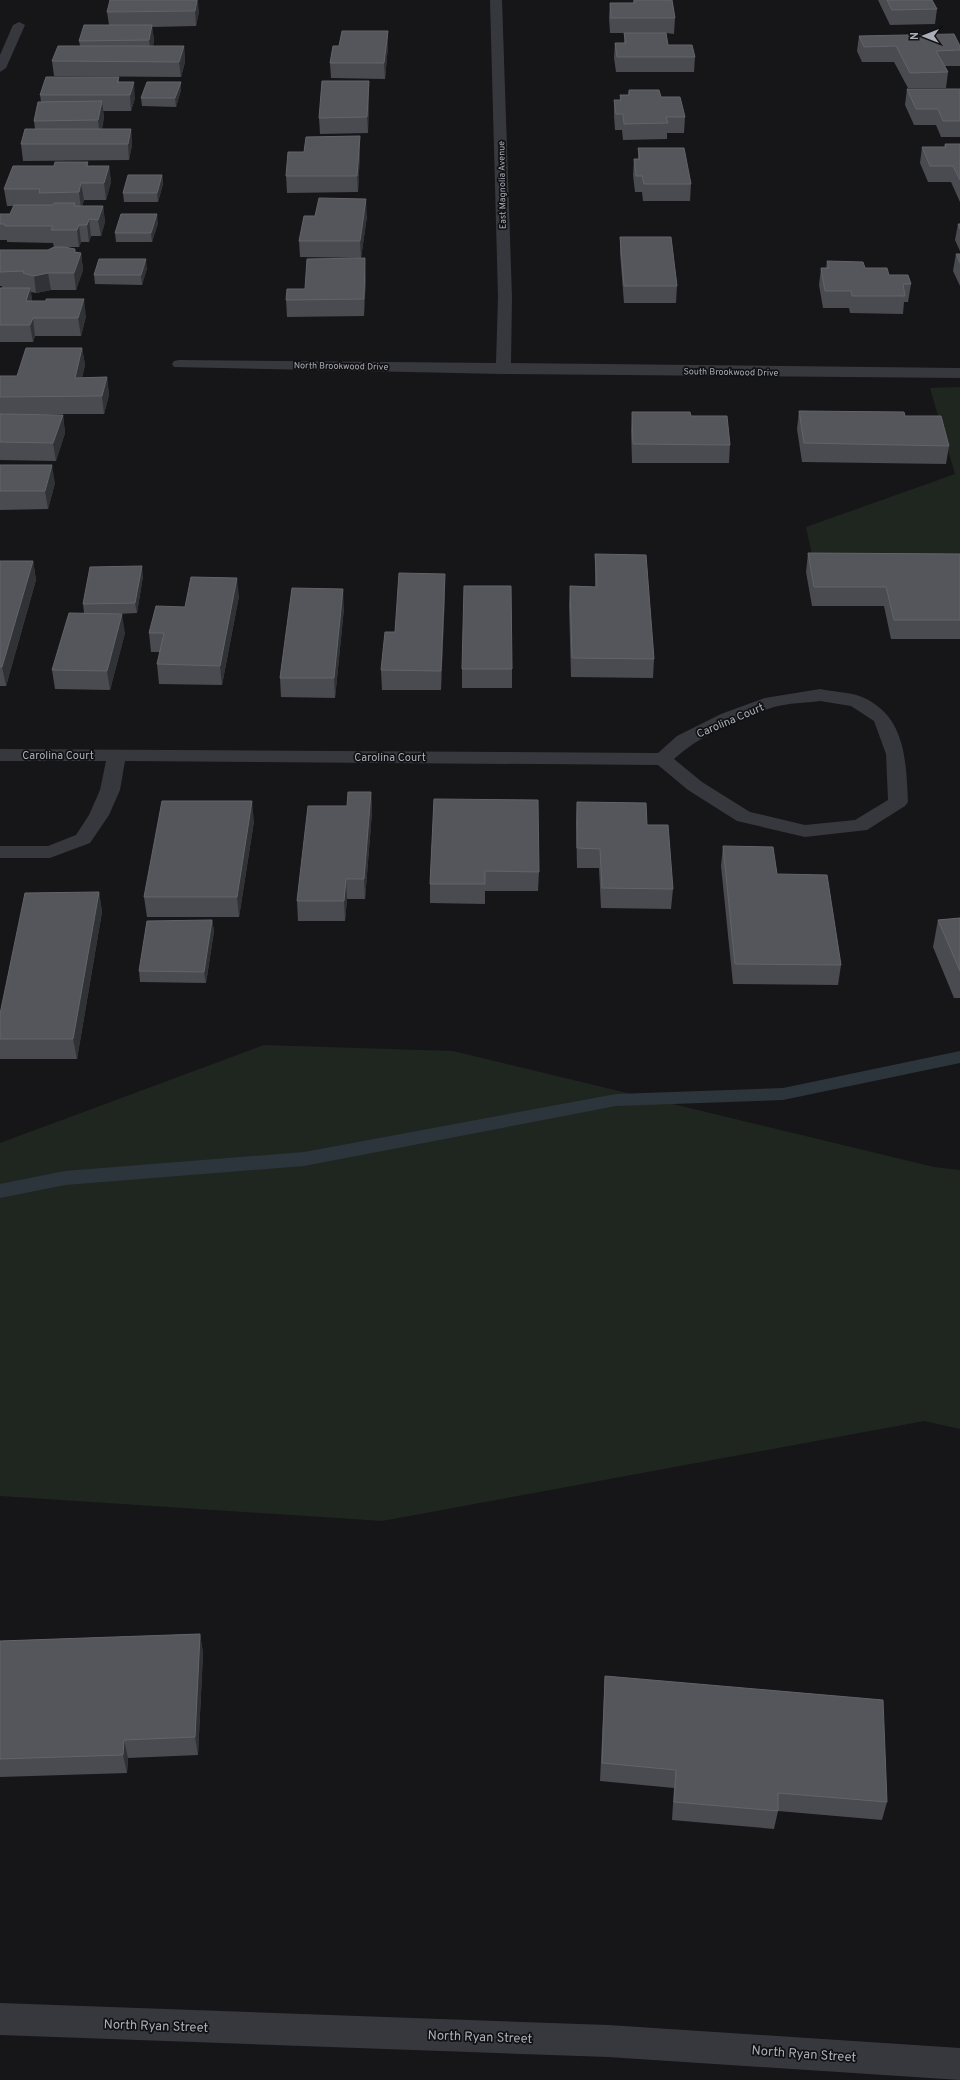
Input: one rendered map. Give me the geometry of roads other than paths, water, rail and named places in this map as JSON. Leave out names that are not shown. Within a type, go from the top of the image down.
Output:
[{"type":"street","name":"East Magnolia Avenue","points":[[496,0],[505,297],[503,369]]},
{"type":"street","points":[[0,68],[19,25]]},
{"type":"street","name":"North Brookwood Drive","points":[[179,364],[503,369]]},
{"type":"street","name":"South Brookwood Drive","points":[[503,369],[960,373]]},
{"type":"street","name":"Carolina Court","points":[[0,755],[663,759],[695,786],[744,817],[805,832],[860,826],[898,802],[896,754],[882,718],[856,701],[820,695],[772,702],[728,718],[684,740],[663,759]]},
{"type":"street","points":[[0,852],[50,852],[83,839],[99,815],[110,790],[117,756]]},
{"type":"street","name":"North Ryan Street","points":[[0,2019],[608,2041],[960,2064]]},
{"type":"waterway","points":[[0,1191],[65,1178],[304,1159],[616,1100],[783,1094],[960,1057]]}]
